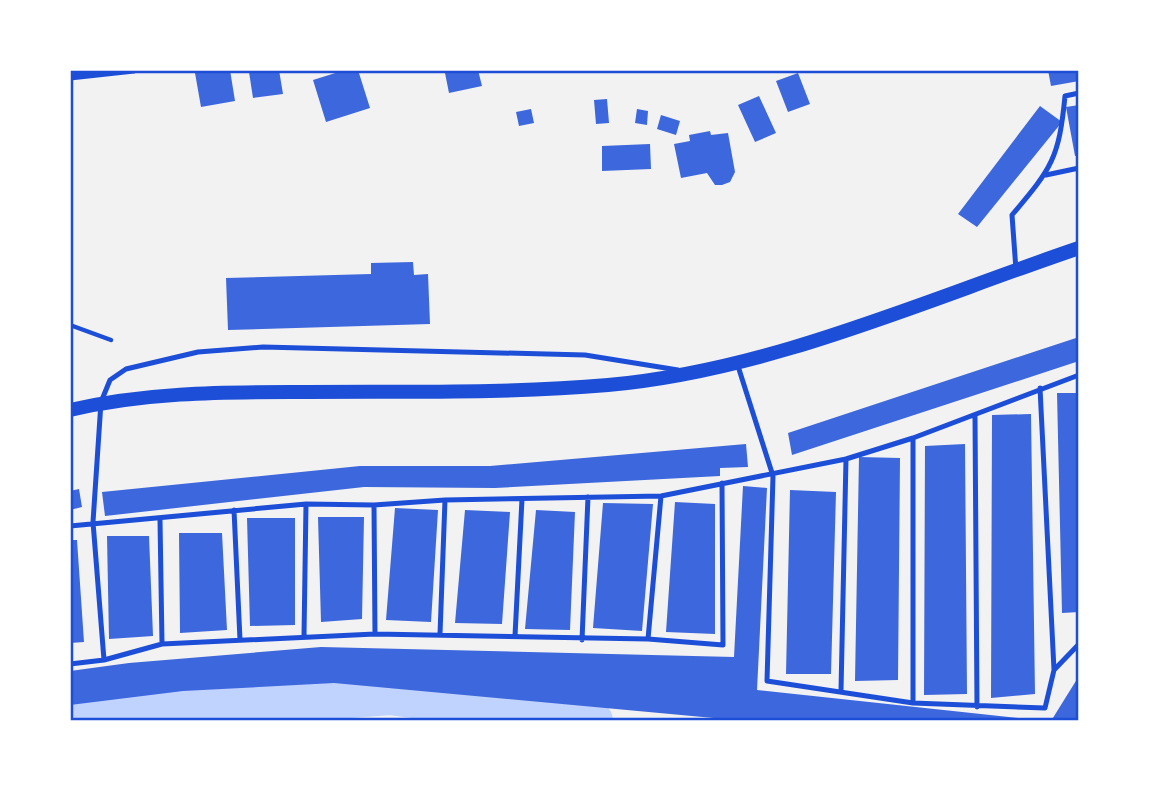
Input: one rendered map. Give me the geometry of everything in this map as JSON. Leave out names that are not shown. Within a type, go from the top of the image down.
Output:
[{"type":"main road","points":[[70,410],[101,402],[207,392],[518,391],[611,385],[690,372],[845,333],[1079,248]]},
{"type":"street","points":[[70,78],[134,70]]},
{"type":"lane","points":[[1016,270],[1012,215],[1046,175],[1060,141],[1065,96],[1079,93]]},
{"type":"lane","points":[[1046,175],[1079,168]]},
{"type":"lane","points":[[104,660],[93,522],[101,402],[110,380],[126,369],[198,352],[263,347],[585,355],[690,372]]},
{"type":"lane","points":[[736,360],[773,475],[767,681],[913,703],[977,708],[1045,708],[1054,670],[1040,388]]},
{"type":"lane","points":[[70,526],[93,522],[160,520],[306,503],[374,505],[444,500],[661,496],[846,459],[912,438],[1079,375]]},
{"type":"lane","points":[[975,415],[977,708]]},
{"type":"lane","points":[[912,438],[913,703]]},
{"type":"lane","points":[[841,691],[846,459]]},
{"type":"lane","points":[[70,664],[104,660],[162,644],[304,636],[440,634],[582,640],[648,639],[723,645],[722,483]]},
{"type":"lane","points":[[648,639],[661,496]]},
{"type":"lane","points":[[582,640],[588,497]]},
{"type":"lane","points":[[515,636],[522,499]]},
{"type":"lane","points":[[440,634],[444,500]]},
{"type":"lane","points":[[304,636],[306,503]]},
{"type":"lane","points":[[374,505],[375,634]]},
{"type":"lane","points":[[234,510],[240,640]]},
{"type":"lane","points":[[160,520],[162,644]]},
{"type":"lane","points":[[1054,670],[1079,644]]},
{"type":"path","points":[[70,325],[111,340]]},
{"type":"building","points":[[230,70],[235,101],[201,107],[195,73]]},
{"type":"building","points":[[279,70],[283,94],[253,98],[249,72]]},
{"type":"building","points":[[345,70],[358,70],[370,108],[326,122],[313,80]]},
{"type":"building","points":[[452,70],[478,70],[482,86],[449,93],[445,73]]},
{"type":"building","points":[[1048,70],[1079,70],[1079,81],[1051,86]]},
{"type":"building","points":[[798,73],[810,104],[788,112],[776,81]]},
{"type":"building","points":[[759,96],[776,133],[755,142],[738,105]]},
{"type":"building","points":[[607,99],[609,123],[596,124],[594,100]]},
{"type":"building","points":[[1079,105],[1079,155],[1075,156],[1066,107]]},
{"type":"building","points":[[1040,106],[1062,122],[977,227],[958,214]]},
{"type":"building","points":[[531,109],[534,123],[519,126],[516,112]]},
{"type":"building","points":[[637,109],[648,111],[647,125],[635,123]]},
{"type":"building","points":[[661,115],[680,121],[676,135],[657,129]]},
{"type":"building","points":[[710,131],[711,135],[728,133],[735,172],[730,182],[722,185],[715,185],[707,173],[681,178],[674,144],[690,141],[689,135]]},
{"type":"building","points":[[650,144],[651,169],[602,171],[602,146]]},
{"type":"building","points":[[413,262],[414,275],[428,274],[430,324],[228,330],[226,278],[371,274],[371,263]]},
{"type":"building","points":[[1079,337],[1079,361],[792,455],[788,433]]},
{"type":"building","points":[[1057,393],[1079,393],[1079,612],[1062,613]]},
{"type":"building","points":[[1031,414],[1035,694],[991,698],[992,415]]},
{"type":"building","points":[[746,444],[748,467],[720,468],[720,476],[495,488],[364,487],[105,516],[102,492],[360,466],[490,466]]},
{"type":"building","points":[[965,444],[967,694],[924,695],[925,446]]},
{"type":"building","points":[[859,457],[900,458],[898,680],[855,681]]},
{"type":"building","points":[[743,486],[767,488],[757,690],[1046,721],[746,721],[334,683],[183,691],[70,705],[70,671],[129,663],[321,647],[734,657]]},
{"type":"building","points":[[79,489],[82,507],[70,510],[70,491]]},
{"type":"building","points":[[790,490],[836,492],[831,674],[786,674]]},
{"type":"building","points":[[675,502],[715,504],[715,634],[666,632]]},
{"type":"building","points":[[603,503],[653,504],[642,631],[593,628]]},
{"type":"building","points":[[395,508],[438,510],[431,622],[386,620]]},
{"type":"building","points":[[465,510],[510,512],[502,624],[455,623]]},
{"type":"building","points":[[536,510],[575,512],[570,630],[525,629]]},
{"type":"building","points":[[318,517],[364,517],[362,619],[321,622]]},
{"type":"building","points":[[247,518],[295,518],[295,625],[250,626]]},
{"type":"building","points":[[179,533],[222,533],[227,630],[180,633]]},
{"type":"building","points":[[107,536],[149,536],[153,636],[109,639]]},
{"type":"building","points":[[70,540],[77,540],[84,642],[70,643]]},
{"type":"building","points":[[1079,676],[1079,721],[1051,721]]},
{"type":"waterway","points":[[70,718],[390,694],[592,721]]}]
